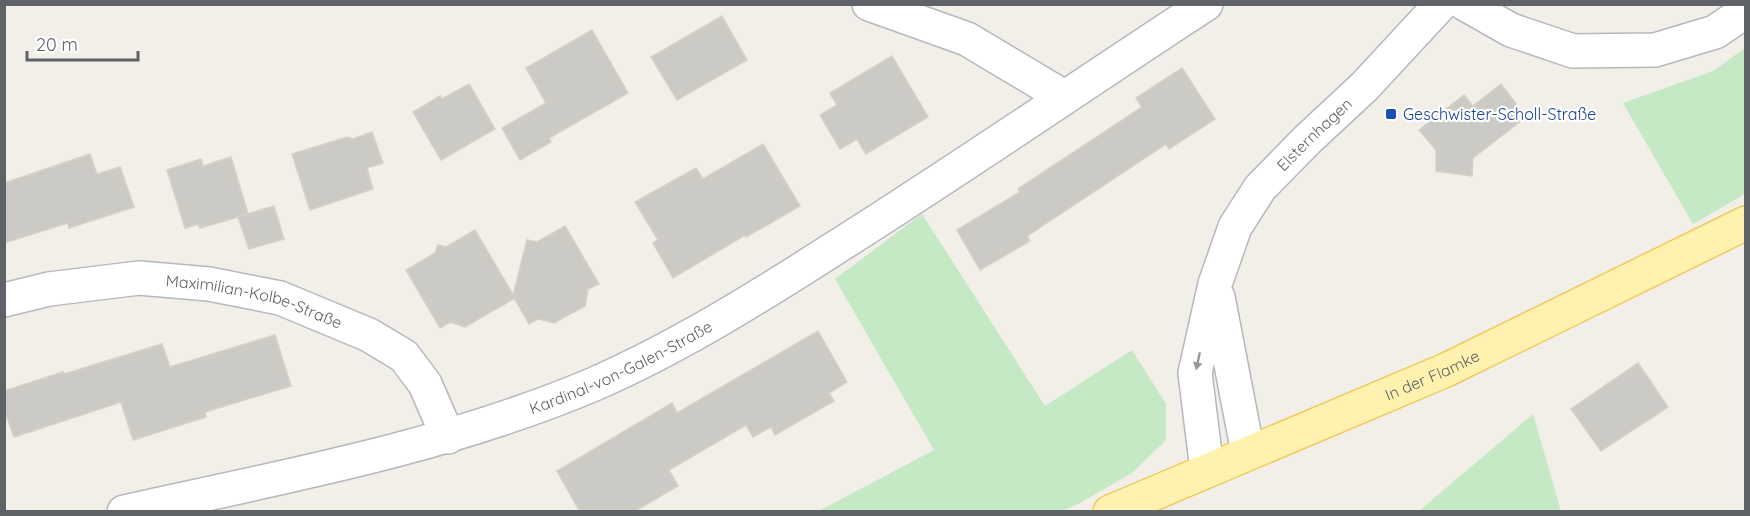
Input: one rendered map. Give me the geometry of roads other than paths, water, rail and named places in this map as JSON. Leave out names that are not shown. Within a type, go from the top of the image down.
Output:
[{"type":"main road","name":"In der Flamke","points":[[1110,512],[1446,370],[1746,223]]},
{"type":"street","points":[[868,4],[968,39],[1064,97]]},
{"type":"street","name":"Kardinal-von-Galen-Straße","points":[[124,512],[384,455],[448,437],[542,405],[594,384],[663,351],[780,284],[920,195],[1206,4]]},
{"type":"street","name":"Elsternhagen","points":[[1207,470],[1195,373],[1215,284],[1235,227],[1260,188],[1364,87],[1441,4]]},
{"type":"street","points":[[1465,4],[1511,30],[1573,51],[1655,50],[1715,32],[1746,11]]},
{"type":"street","name":"Maximilian-Kolbe-Straße","points":[[4,300],[49,289],[139,278],[209,284],[280,298],[369,335],[404,357],[425,384],[448,437]]},
{"type":"street","points":[[1215,284],[1248,453]]},
{"type":"place","name":"Geschwister-Scholl-Straße","points":[[1391,114]]}]
